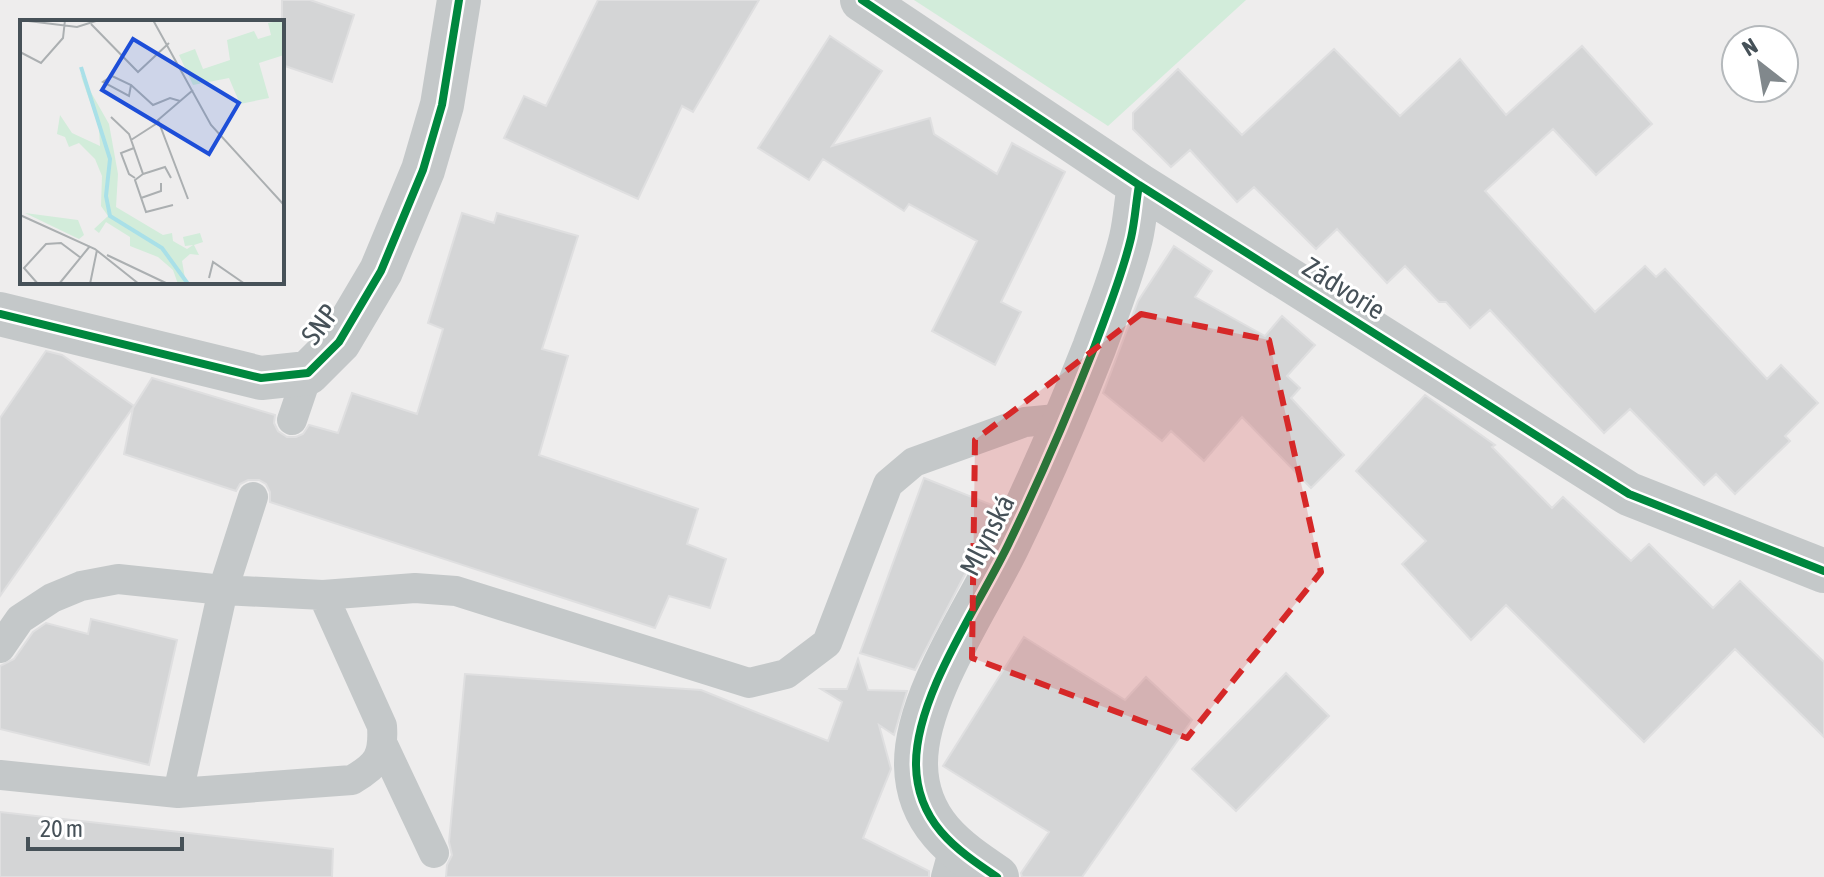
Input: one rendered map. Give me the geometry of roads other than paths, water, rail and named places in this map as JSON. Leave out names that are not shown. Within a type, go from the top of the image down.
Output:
[{"type":"street","name":"SNP","points":[[0,314],[261,378],[308,373],[339,342],[381,271],[423,170],[442,105],[459,0]]},
{"type":"street","name":"Zádvorie","points":[[862,0],[1139,185],[1629,494],[1824,571]]},
{"type":"street","name":"Mlynská","points":[[997,877],[950,863],[920,794],[916,764],[920,731],[938,679],[1008,547],[1067,418],[1108,311],[1131,239],[1139,185]]},
{"type":"lane","points":[[292,420],[308,373]]},
{"type":"lane","points":[[0,648],[20,619],[52,598],[81,586],[118,579],[223,590],[323,595],[415,588],[456,591],[749,683],[786,674],[827,643],[888,484],[914,462],[1025,422],[1067,418]]},
{"type":"lane","points":[[178,793],[223,590],[253,497]]},
{"type":"lane","points":[[323,595],[382,726],[384,747],[434,853]]},
{"type":"lane","points":[[0,775],[178,793],[352,780],[370,769],[384,747]]}]
